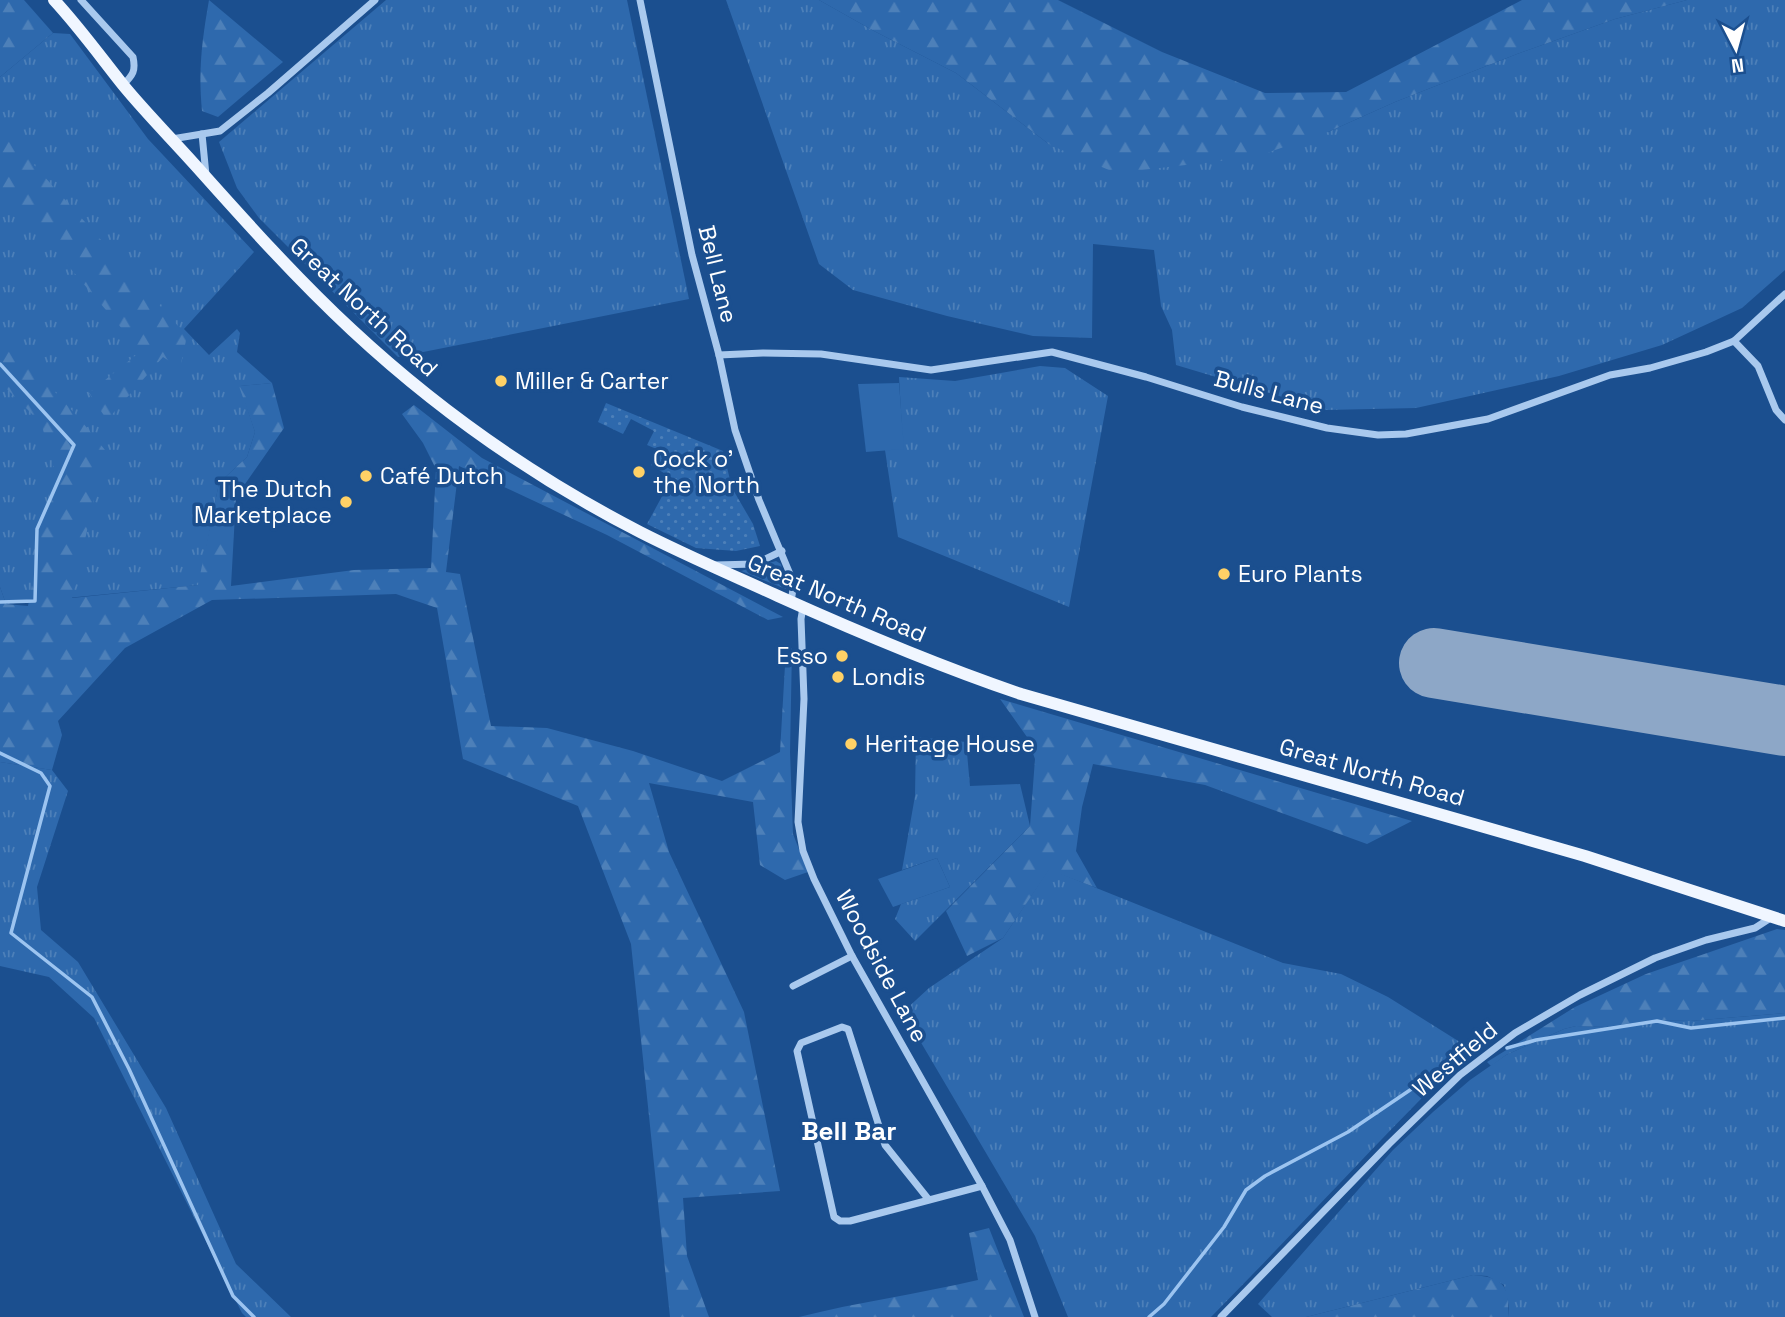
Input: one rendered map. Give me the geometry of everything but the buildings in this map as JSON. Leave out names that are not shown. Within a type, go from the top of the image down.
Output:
[{"type":"main road","name":"Great North Road","points":[[54,0],[81,29],[123,85],[298,277],[341,320],[403,376],[495,446],[558,486],[638,531],[797,605],[897,647],[1021,694],[1572,852],[1779,919]]},
{"type":"street","points":[[81,0],[133,57],[134,75],[123,85]]},
{"type":"street","points":[[172,139],[220,131],[375,0]]},
{"type":"street","name":"Bell Lane","points":[[640,0],[687,233],[719,355],[735,430],[746,465],[782,551],[797,605]]},
{"type":"street","points":[[202,134],[206,177]]},
{"type":"street","name":"Bulls Lane","points":[[719,355],[764,352],[821,354],[931,370],[1052,352],[1327,428],[1378,435],[1406,434],[1488,419],[1610,375],[1650,368],[1706,352],[1734,341],[1785,294]]},
{"type":"street","points":[[1734,341],[1758,366],[1776,410],[1785,420]]},
{"type":"street","points":[[709,565],[755,564],[782,551]]},
{"type":"street","name":"Woodside Lane","points":[[797,605],[801,619],[804,699],[798,822],[803,851],[852,956],[1010,1240],[1035,1317]]},
{"type":"street","name":"Westfield","points":[[1221,1317],[1460,1075],[1515,1032],[1580,995],[1656,958],[1779,919]]},
{"type":"street","points":[[793,986],[852,956]]},
{"type":"street","points":[[929,1200],[885,1145],[848,1029],[842,1027],[801,1043],[797,1051],[834,1217],[840,1221],[850,1221],[982,1186]]},
{"type":"green space","points":[[0,0],[24,0],[53,33],[0,77]]},
{"type":"green space","points":[[209,0],[283,62],[218,117],[202,111],[201,55]]},
{"type":"green space","points":[[386,0],[627,0],[689,299],[398,357],[259,218],[237,188],[219,142]]},
{"type":"green space","points":[[726,0],[819,0],[956,73],[1050,145],[1328,132],[1395,102],[1615,19],[1687,0],[1785,0],[1785,270],[1742,308],[1662,345],[1559,376],[1416,408],[1326,410],[1176,365],[1172,330],[1161,306],[1154,250],[1093,244],[1092,338],[1033,336],[947,316],[853,290],[819,264]]},
{"type":"green space","points":[[819,0],[1058,0],[1162,52],[1265,93],[1346,92],[1522,0],[1687,0],[1615,19],[1517,54],[1395,102],[1328,132],[1255,157],[1116,173],[1050,145],[956,73]]},
{"type":"green space","points":[[53,33],[70,34],[148,139],[254,252],[184,329],[209,355],[237,329],[240,333],[237,352],[272,383],[240,386],[255,432],[247,457],[219,483],[199,585],[6,604],[0,587],[0,77]]},
{"type":"green space","points":[[0,127],[187,336],[180,368],[163,357],[107,420],[89,393],[141,351],[0,186]]},
{"type":"green space","points":[[0,332],[105,450],[72,598],[198,585],[219,483],[247,457],[255,432],[239,386],[272,383],[284,428],[236,497],[231,586],[354,570],[431,568],[436,469],[423,443],[402,414],[414,405],[482,458],[783,617],[768,620],[607,535],[459,466],[446,572],[460,574],[491,726],[547,728],[633,751],[722,781],[780,752],[786,648],[792,648],[790,752],[793,834],[808,872],[785,880],[760,865],[753,802],[649,783],[669,852],[744,1012],[780,1191],[683,1198],[687,1256],[709,1317],[670,1317],[631,944],[578,806],[463,759],[437,608],[396,594],[212,600],[125,648],[58,721],[62,735],[52,770],[0,762],[0,587],[6,604],[28,606],[54,467],[41,423],[0,382]]},
{"type":"green space","points":[[1040,366],[1065,368],[1108,396],[1069,607],[898,537],[885,450],[903,448],[899,377],[955,381]]},
{"type":"green space","points":[[899,383],[904,449],[866,452],[858,384]]},
{"type":"green space","points":[[606,403],[723,451],[732,488],[753,524],[760,546],[736,551],[696,548],[647,524],[672,478],[651,465],[659,450],[647,445],[654,431],[631,419],[623,434],[598,422]]},
{"type":"green space","points":[[776,561],[781,564],[786,589],[741,571]]},
{"type":"green space","points":[[1000,699],[1412,821],[1367,844],[1205,785],[1093,764],[1082,807],[1076,851],[1097,888],[1049,870],[1003,938],[967,956],[946,911],[1030,826],[1035,759],[1027,737]]},
{"type":"green space","points":[[916,737],[966,742],[970,786],[1020,784],[1030,826],[915,941],[895,919],[901,904],[950,887],[937,858],[902,870],[915,796]]},
{"type":"green space","points":[[0,762],[52,770],[68,791],[37,887],[41,930],[78,962],[166,1108],[236,1264],[291,1317],[246,1317],[242,1313],[94,1018],[49,977],[0,966]]},
{"type":"green space","points":[[937,858],[950,887],[893,907],[878,879]]},
{"type":"green space","points":[[1049,869],[1283,963],[1341,974],[1388,997],[1471,1049],[1211,1317],[1068,1317],[1035,1236],[903,1012],[929,988],[1003,938]]},
{"type":"green space","points":[[1777,929],[1785,930],[1785,1013],[1690,1021],[1653,1020],[1606,1027],[1576,1026],[1506,1055],[1491,1066],[1487,1062],[1575,1007],[1646,974]]},
{"type":"green space","points":[[1785,1013],[1785,1317],[1508,1317],[1509,1306],[1504,1285],[1487,1276],[1473,1275],[1306,1317],[1272,1317],[1258,1304],[1393,1150],[1470,1080],[1506,1055],[1576,1026],[1606,1027],[1653,1020],[1690,1021]]},
{"type":"green space","points":[[989,1228],[1024,1317],[799,1317],[978,1280],[969,1233]]},
{"type":"green space","points":[[1473,1275],[1492,1278],[1503,1286],[1508,1298],[1508,1317],[1306,1317]]},
{"type":"waterway","points":[[0,364],[74,445],[37,529],[35,601],[0,602]]},
{"type":"waterway","points":[[0,753],[41,773],[50,786],[11,933],[92,997],[129,1069],[233,1296],[254,1317]]},
{"type":"waterway","points":[[1507,1048],[1536,1040],[1657,1021],[1691,1028],[1785,1018]]},
{"type":"waterway","points":[[1149,1317],[1164,1304],[1224,1227],[1246,1190],[1265,1176],[1348,1132],[1447,1065],[1467,1060]]},
{"type":"runway","points":[[1434,663],[1785,721]]},
{"type":"place","name":"Miller & Carter","points":[[501,381]]},
{"type":"place","name":"Cock o' the North","points":[[639,472]]},
{"type":"place","name":"Café Dutch","points":[[366,476]]},
{"type":"place","name":"The Dutch Marketplace","points":[[346,502]]},
{"type":"place","name":"Euro Plants","points":[[1224,574]]},
{"type":"place","name":"Esso","points":[[842,656]]},
{"type":"place","name":"Londis","points":[[838,677]]},
{"type":"place","name":"Heritage House","points":[[851,744]]},
{"type":"district","name":"Bell Bar","points":[[849,1131]]}]
